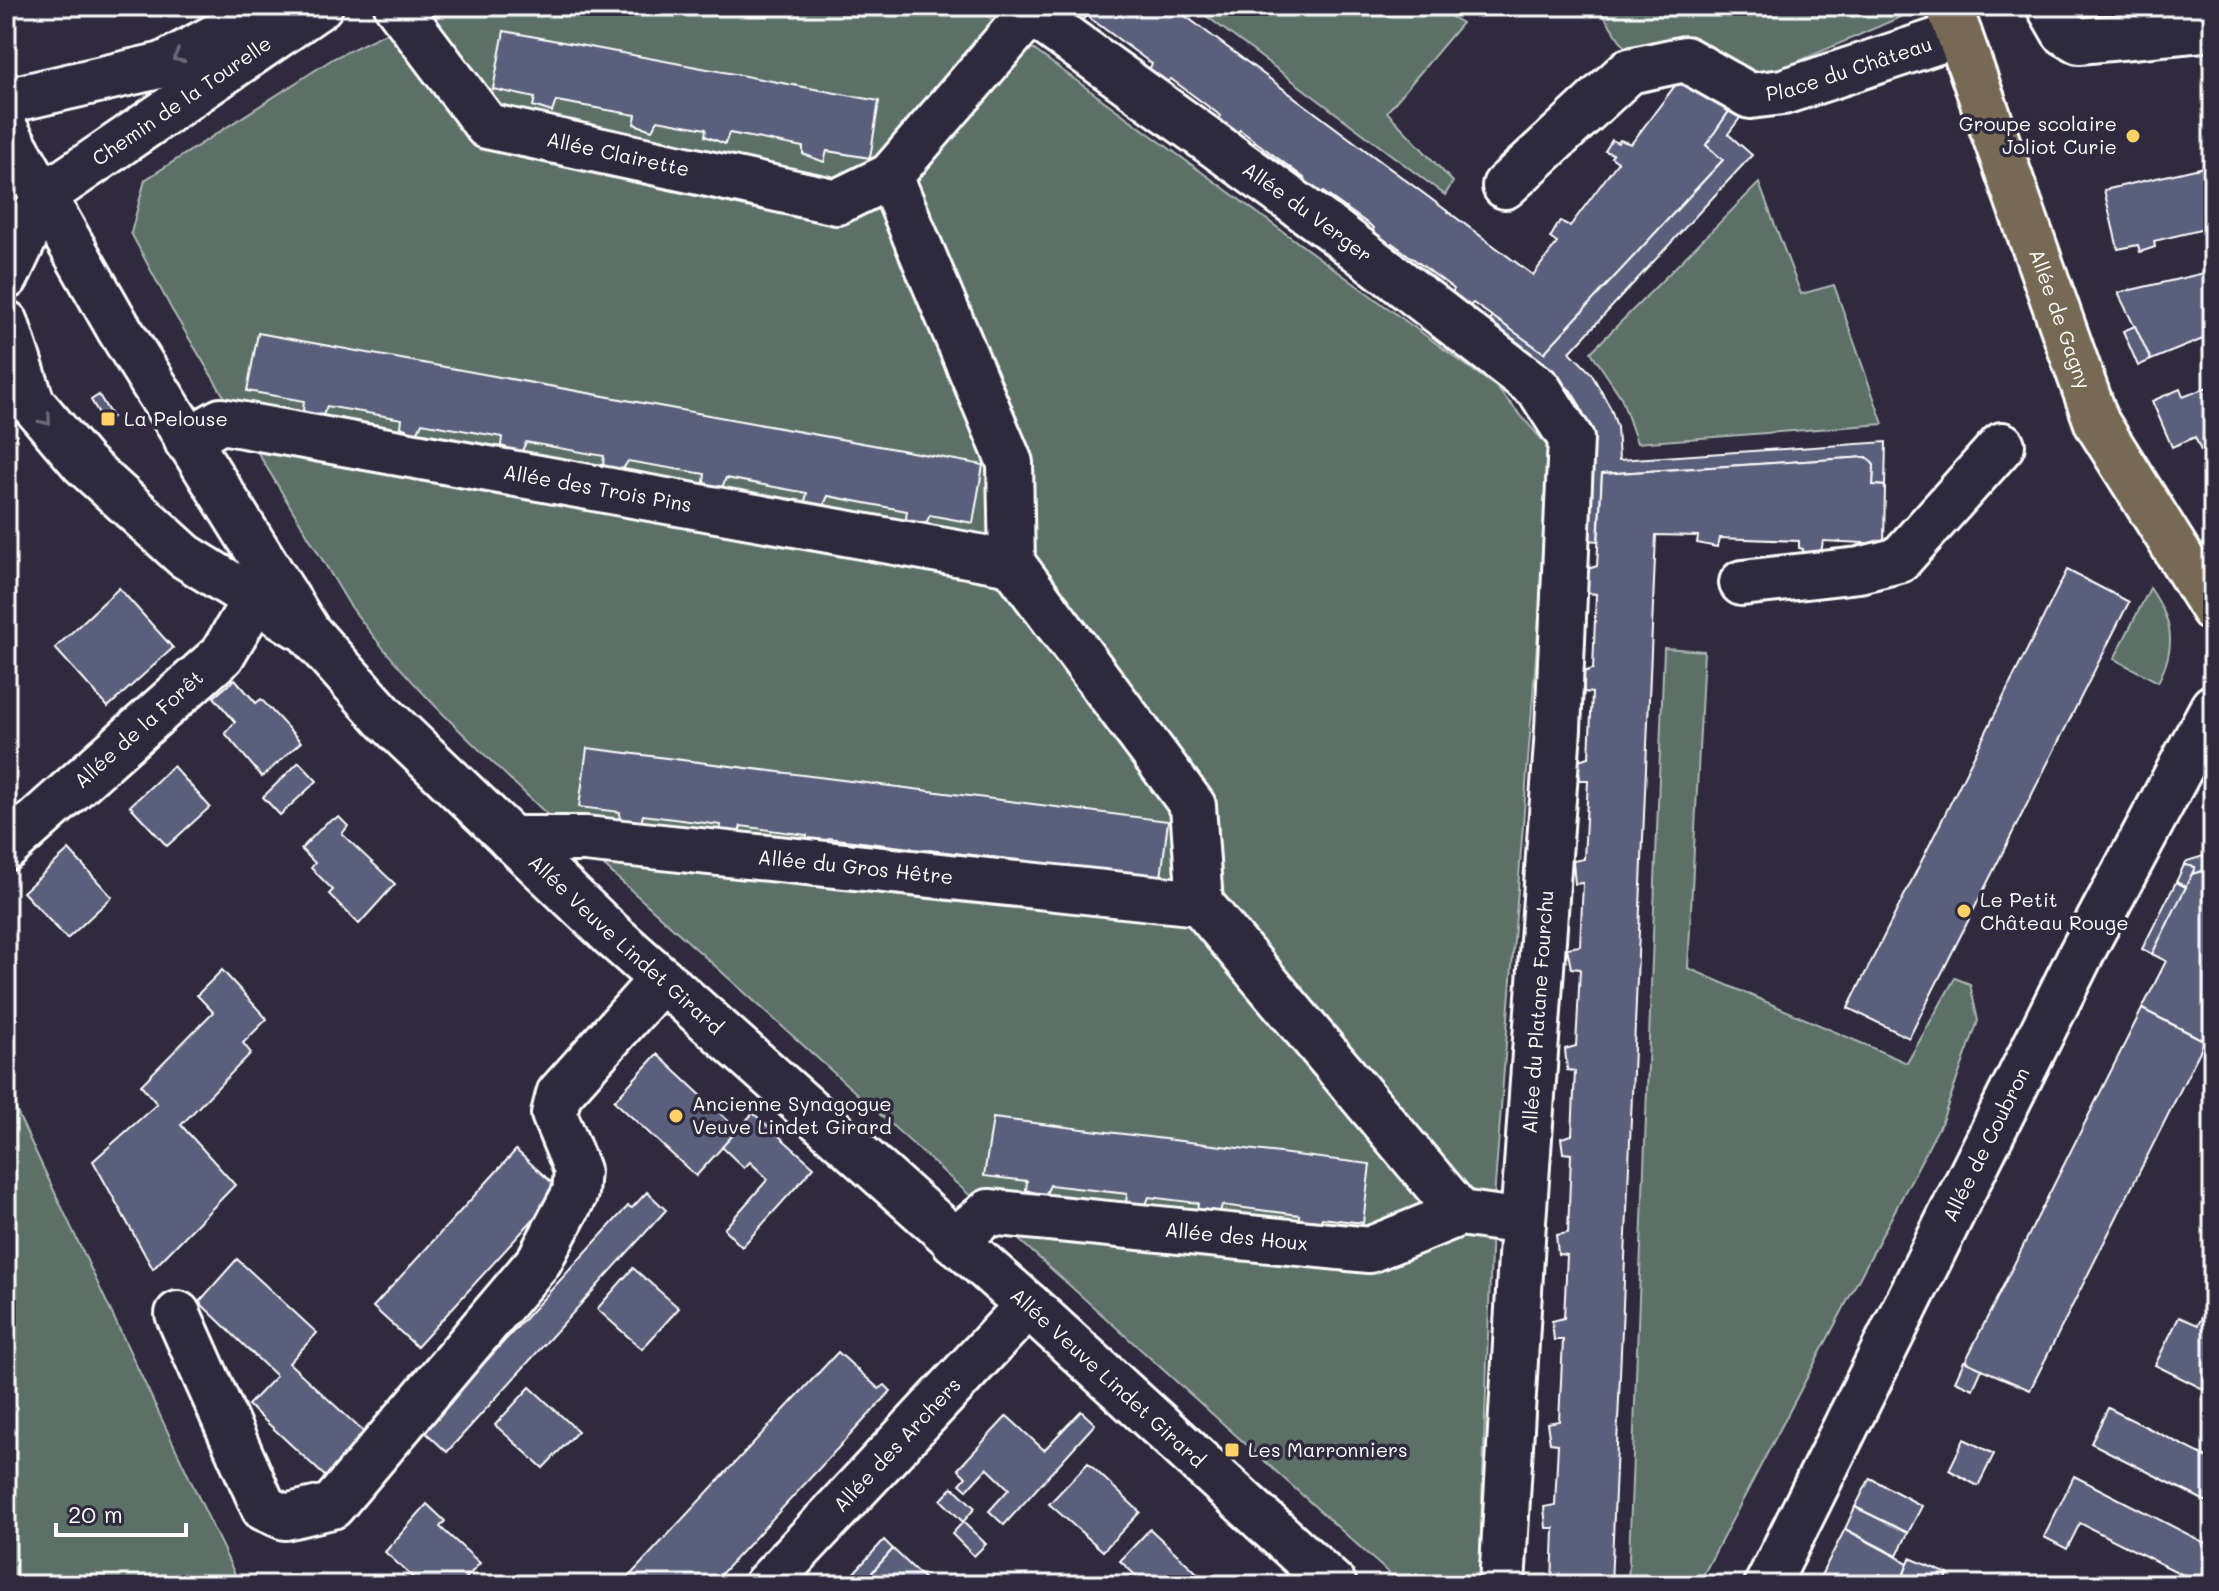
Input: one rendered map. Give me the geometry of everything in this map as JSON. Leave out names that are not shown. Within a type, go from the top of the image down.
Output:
[{"type":"main road","name":"Allée de Gagny","points":[[1954,20],[2097,423],[2213,609]]},
{"type":"street","name":"Chemin de la Tourelle","points":[[6,101],[163,65],[234,13],[290,6]]},
{"type":"street","name":"Chemin de la Tourelle","points":[[45,195],[320,6]]},
{"type":"street","name":"Allée Clairette","points":[[397,6],[487,126],[837,202],[890,176]]},
{"type":"street","points":[[2049,6],[2064,32],[2079,41],[2213,28]]},
{"type":"street","points":[[1027,9],[890,176],[1010,463],[1012,563],[1193,806],[1200,903],[1460,1213],[1523,1222]]},
{"type":"street","name":"Allée du Verger","points":[[1027,9],[1334,231],[1539,389],[1571,439]]},
{"type":"street","name":"Place du Château","points":[[1505,186],[1629,71],[1685,59],[1750,96],[1783,92],[1954,20]]},
{"type":"street","name":"Allée Veuve Lindet Girard","points":[[6,130],[118,327],[308,632],[385,718],[662,979],[1028,1305],[1334,1585]]},
{"type":"street","points":[[6,277],[45,195]]},
{"type":"street","points":[[6,323],[32,403],[83,463],[185,556],[308,632]]},
{"type":"street","name":"Allée des Trois Pins","points":[[187,441],[221,421],[1012,563]]},
{"type":"street","name":"Allée du Platane Fourchu","points":[[1502,1585],[1523,1222],[1558,729],[1571,439]]},
{"type":"street","points":[[1742,583],[1859,570],[1899,560],[2002,445]]},
{"type":"street","name":"Allée de la Forêt","points":[[6,848],[222,655],[255,599]]},
{"type":"street","name":"Allée de Coubron","points":[[1767,1585],[2082,952],[2213,707]]},
{"type":"street","name":"Allée du Gros Hêtre","points":[[511,839],[585,839],[1200,903]]},
{"type":"street","points":[[178,1314],[264,1508],[285,1517],[332,1506],[539,1261],[575,1193],[577,1170],[554,1114],[559,1094],[662,979]]},
{"type":"street","name":"Allée des Houx","points":[[954,1241],[989,1212],[1369,1250],[1460,1213]]},
{"type":"street","name":"Allée des Archers","points":[[766,1585],[1028,1305]]},
{"type":"green space","points":[[441,6],[974,6],[1496,387],[1552,451],[1492,1224],[1479,1585],[1402,1585],[551,818],[420,689],[349,604],[172,310],[131,233],[145,180],[334,58]]},
{"type":"green space","points":[[1193,6],[1433,6],[1462,23],[1387,112],[1453,182],[1445,195]]},
{"type":"green space","points":[[1597,6],[1899,6],[1903,16],[1762,77],[1700,41],[1628,52]]},
{"type":"green space","points":[[1759,183],[1801,294],[1834,285],[1883,424],[1637,443],[1621,397],[1591,352]]},
{"type":"green space","points":[[2150,588],[2164,612],[2170,634],[2168,657],[2158,682],[2114,659]]},
{"type":"green space","points":[[1664,648],[1704,651],[1688,968],[1907,1063],[1955,978],[1970,984],[1978,1021],[1942,1121],[1698,1585],[1628,1585]]},
{"type":"green space","points":[[6,1089],[240,1585],[6,1585]]},
{"type":"building","points":[[1067,6],[1172,6],[1533,275],[1557,243],[1550,238],[1560,221],[1570,226],[1618,162],[1611,157],[1613,154],[1605,151],[1612,140],[1631,144],[1683,75],[1730,110],[1706,145],[1723,160],[1544,353],[1473,303],[1463,312],[1450,297],[1454,289],[1392,243],[1383,251],[1368,236],[1374,228],[1323,192],[1313,200],[1300,184],[1304,178],[1240,130],[1230,139],[1216,123],[1221,116],[1171,79],[1161,87],[1148,71],[1152,64],[1087,16],[1075,25],[1064,10]]},
{"type":"building","points":[[2071,6],[2099,6],[2099,25],[2078,27],[2077,8]]},
{"type":"building","points":[[504,31],[879,101],[870,158],[827,151],[824,162],[803,154],[803,147],[729,133],[725,144],[705,136],[706,129],[658,120],[652,130],[634,124],[636,115],[556,101],[552,112],[533,106],[535,98],[493,89]]},
{"type":"building","points":[[1730,110],[1740,118],[1728,134],[1752,155],[1570,352],[1591,373],[1611,409],[1617,427],[1619,460],[1886,442],[1885,486],[1873,485],[1874,465],[1867,457],[1602,474],[1598,541],[1588,540],[1590,440],[1579,404],[1560,381],[1487,324],[1493,317],[1544,353],[1723,160],[1706,145]]},
{"type":"building","points":[[2213,165],[2213,227],[2154,241],[2155,247],[2140,252],[2138,245],[2118,249],[2104,190]]},
{"type":"building","points":[[2213,271],[2213,335],[2151,360],[2118,293]]},
{"type":"building","points":[[2135,326],[2151,360],[2138,366],[2123,331]]},
{"type":"building","points":[[258,333],[983,465],[973,523],[930,515],[924,527],[906,519],[907,511],[828,496],[822,509],[805,502],[807,493],[726,478],[721,490],[704,482],[705,474],[628,461],[621,472],[603,465],[604,456],[526,442],[521,453],[501,446],[502,437],[422,423],[417,434],[401,427],[402,419],[327,406],[322,417],[303,411],[304,401],[247,391]]},
{"type":"building","points":[[2213,385],[2213,467],[2209,469],[2195,437],[2172,447],[2152,401],[2180,389],[2183,397]]},
{"type":"building","points":[[99,395],[112,417],[104,422],[91,400]]},
{"type":"building","points":[[1867,457],[1874,465],[1873,485],[1885,486],[1884,544],[1823,541],[1821,553],[1803,559],[1799,541],[1719,538],[1717,547],[1697,543],[1698,536],[1656,535],[1611,1585],[1552,1585],[1554,1528],[1546,1528],[1544,1507],[1555,1505],[1558,1444],[1550,1443],[1547,1423],[1559,1421],[1563,1340],[1554,1340],[1552,1321],[1564,1318],[1567,1255],[1558,1254],[1556,1235],[1568,1233],[1571,1154],[1563,1153],[1561,1138],[1572,1135],[1575,1071],[1567,1070],[1565,1049],[1576,1046],[1580,969],[1571,968],[1567,948],[1580,946],[1583,883],[1575,884],[1573,861],[1584,859],[1588,780],[1580,780],[1578,760],[1589,757],[1592,693],[1584,692],[1583,672],[1593,669],[1596,594],[1588,593],[1585,570],[1597,566],[1602,474]]},
{"type":"building","points":[[2067,570],[2129,602],[1909,1038],[1848,1008]]},
{"type":"building","points":[[119,588],[173,648],[108,707],[55,648]]},
{"type":"building","points":[[235,679],[256,703],[261,699],[301,742],[262,777],[225,733],[235,722],[214,697]]},
{"type":"building","points":[[587,748],[1168,821],[1161,878],[996,867],[997,858],[929,850],[924,861],[909,857],[911,848],[829,838],[823,850],[806,843],[807,835],[741,826],[737,839],[720,832],[721,825],[643,815],[640,827],[619,821],[620,812],[579,807]]},
{"type":"building","points":[[299,762],[317,781],[280,815],[263,797]]},
{"type":"building","points":[[173,766],[210,807],[167,846],[130,806]]},
{"type":"building","points":[[339,817],[348,826],[342,834],[395,884],[359,924],[329,894],[333,890],[311,868],[315,863],[301,849],[327,822]]},
{"type":"building","points":[[69,850],[112,897],[67,939],[23,892]]},
{"type":"building","points":[[2213,853],[2213,868],[2192,874],[2195,867],[2184,865],[2187,861]]},
{"type":"building","points":[[2184,865],[2195,867],[2186,887],[2176,882]]},
{"type":"building","points":[[2213,868],[2213,1021],[2205,1041],[2142,1009],[2166,961],[2152,954],[2192,874]]},
{"type":"building","points":[[2176,882],[2186,887],[2152,954],[2142,949]]},
{"type":"building","points":[[222,970],[267,1019],[243,1043],[251,1053],[181,1125],[235,1185],[153,1269],[93,1161],[157,1104],[141,1085],[213,1012],[197,995]]},
{"type":"building","points":[[2142,1009],[2205,1041],[2030,1390],[1965,1362]]},
{"type":"building","name":"Ancienne Synagogue Veuve Lindet Girard","points":[[657,1054],[738,1130],[696,1176],[614,1101]]},
{"type":"building","points":[[753,1113],[814,1167],[742,1247],[724,1229],[768,1179],[750,1162],[744,1168],[722,1147]]},
{"type":"building","points":[[993,1118],[1370,1164],[1363,1223],[1322,1218],[1318,1230],[1299,1224],[1299,1215],[1222,1205],[1218,1218],[1197,1212],[1198,1203],[1149,1197],[1145,1207],[1126,1203],[1127,1194],[1050,1185],[1045,1196],[1026,1190],[1027,1181],[984,1176]]},
{"type":"building","points":[[516,1150],[560,1190],[417,1347],[373,1307]]},
{"type":"building","points":[[647,1192],[666,1210],[447,1452],[423,1430],[628,1206],[632,1208]]},
{"type":"building","points":[[237,1259],[317,1333],[289,1363],[367,1435],[328,1479],[248,1405],[276,1376],[199,1302]]},
{"type":"building","points":[[633,1268],[679,1308],[642,1349],[597,1309]]},
{"type":"building","points":[[2210,1301],[2213,1302],[2213,1394],[2155,1365],[2179,1317],[2198,1325]]},
{"type":"building","points":[[838,1352],[879,1389],[885,1385],[891,1391],[711,1585],[621,1585]]},
{"type":"building","points":[[1964,1361],[1982,1369],[1973,1389],[1955,1381]]},
{"type":"building","points":[[530,1387],[578,1431],[543,1468],[495,1425]]},
{"type":"building","points":[[2108,1408],[2213,1460],[2213,1505],[2091,1443]]},
{"type":"building","points":[[1081,1411],[1095,1424],[1004,1525],[989,1511],[1009,1489],[987,1468],[967,1490],[960,1484],[966,1477],[958,1469],[1007,1416],[1044,1450]]},
{"type":"building","points":[[1964,1439],[1994,1454],[1978,1486],[1949,1470]]},
{"type":"building","points":[[1088,1463],[1140,1512],[1103,1551],[1049,1504]]},
{"type":"building","points":[[2074,1476],[2213,1547],[2213,1585],[2203,1585],[2080,1523],[2067,1549],[2044,1537]]},
{"type":"building","points":[[1870,1478],[1922,1506],[1908,1533],[1855,1507]]},
{"type":"building","points":[[953,1487],[975,1508],[963,1522],[941,1500]]},
{"type":"building","points":[[427,1504],[445,1521],[440,1527],[480,1563],[460,1585],[421,1585],[385,1552]]},
{"type":"building","points":[[1855,1507],[1908,1533],[1897,1556],[1845,1529]]},
{"type":"building","points":[[963,1522],[986,1544],[974,1556],[952,1534]]},
{"type":"building","points":[[1150,1529],[1210,1585],[1146,1585],[1120,1561]]},
{"type":"building","points":[[1845,1529],[1908,1563],[1900,1584],[1880,1574],[1875,1585],[1816,1585]]},
{"type":"building","points":[[884,1540],[893,1549],[861,1585],[851,1576]]},
{"type":"building","points":[[893,1549],[931,1585],[861,1585]]},
{"type":"building","points":[[1910,1558],[1948,1574],[1944,1585],[1900,1585]]},
{"type":"place","name":"Groupe scolaire Joliot Curie","points":[[2133,136]]},
{"type":"place","name":"La Pelouse","points":[[108,419]]},
{"type":"place","name":"Le Petit Château Rouge","points":[[1964,911]]},
{"type":"place","name":"Ancienne Synagogue Veuve Lindet Girard","points":[[676,1116]]},
{"type":"place","name":"Les Marronniers","points":[[1232,1450]]}]
